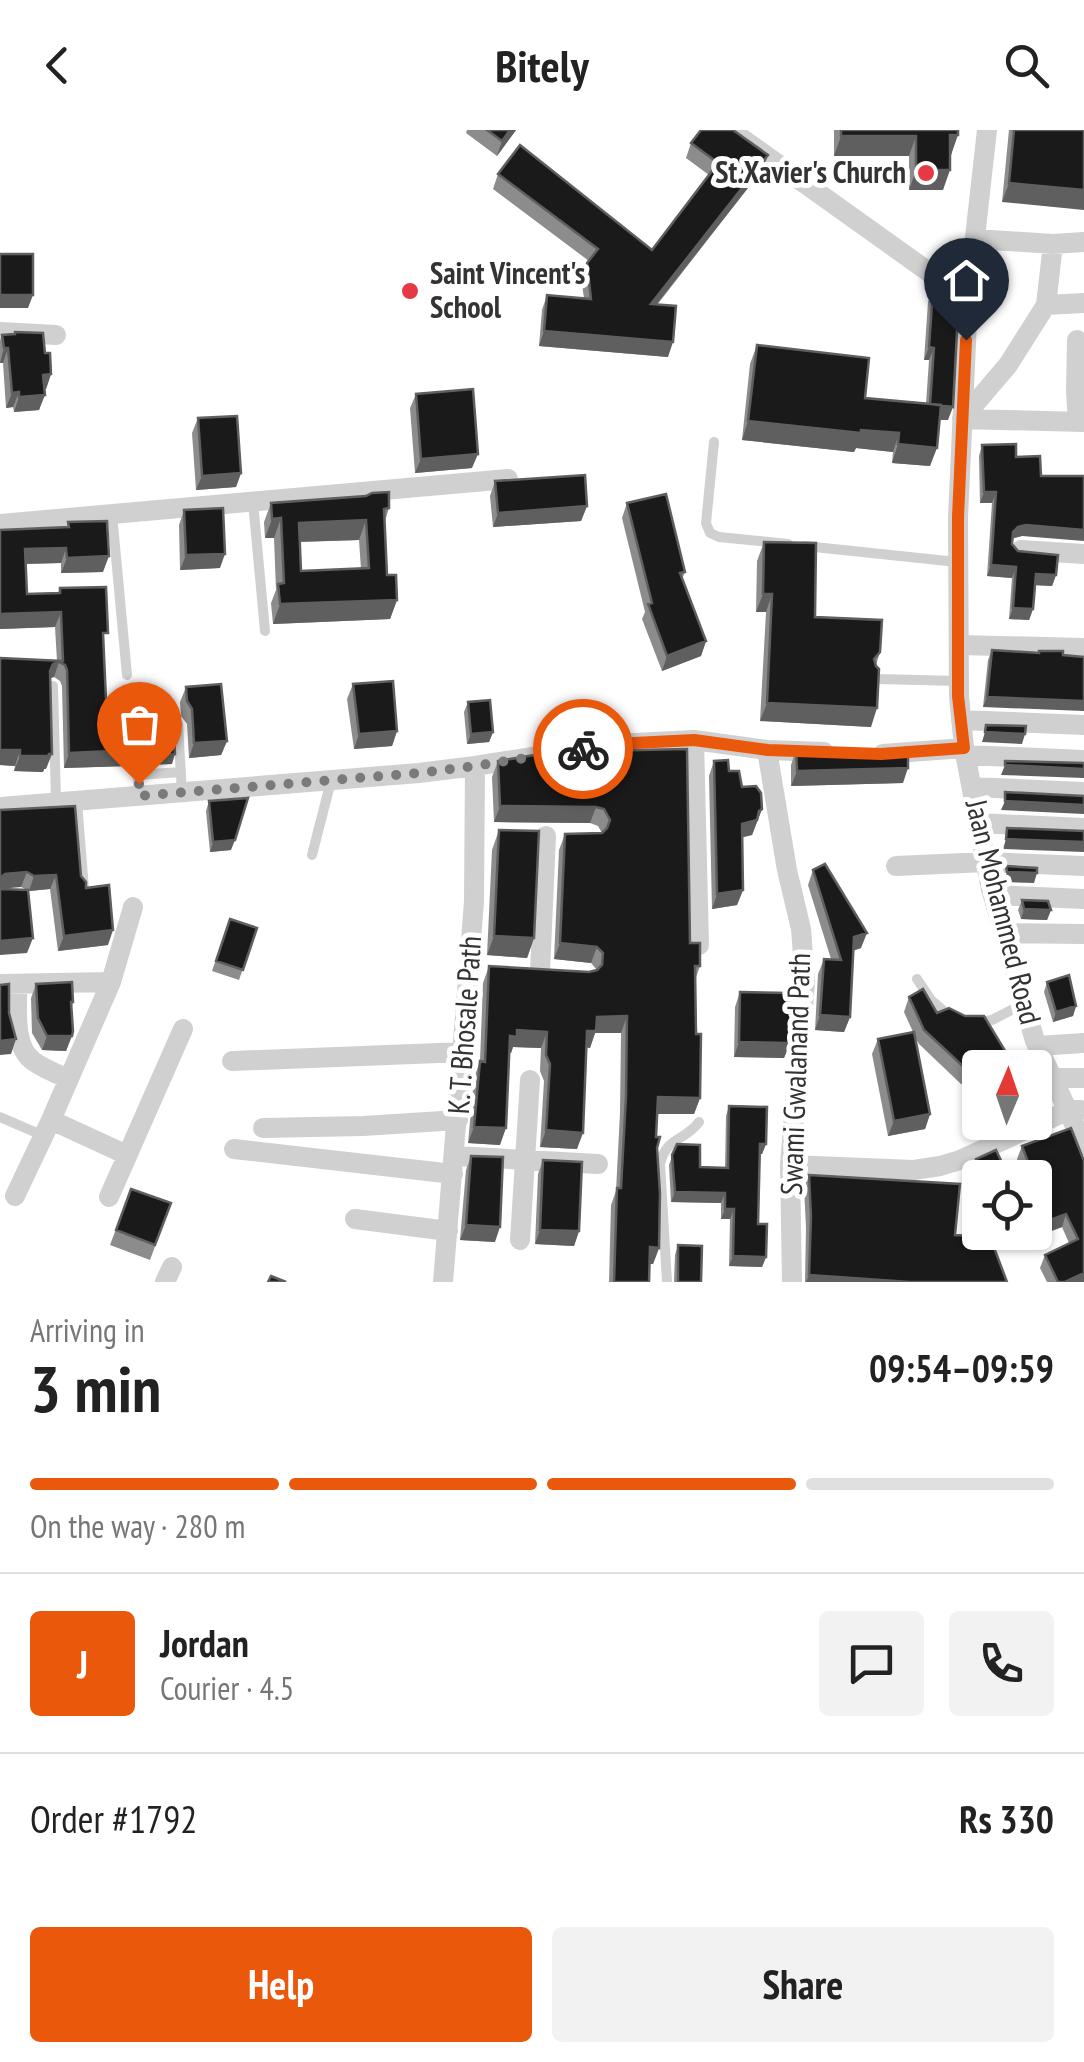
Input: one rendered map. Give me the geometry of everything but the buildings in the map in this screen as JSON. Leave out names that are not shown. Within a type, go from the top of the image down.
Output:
[{"type":"street","points":[[730,130],[968,300]]},
{"type":"street","name":"Jaan Mohammed Road","points":[[987,130],[968,300],[962,419],[958,517],[961,720],[993,896],[1038,1046],[1053,1078],[1076,1110],[1083,1143]]},
{"type":"street","points":[[976,239],[1084,242]]},
{"type":"street","points":[[962,419],[1008,365],[1046,305],[1053,244]]},
{"type":"street","points":[[1046,305],[1084,303]]},
{"type":"street","points":[[0,332],[56,336]]},
{"type":"street","points":[[962,419],[1081,422],[1077,340]]},
{"type":"street","points":[[0,524],[254,508],[508,480]]},
{"type":"street","points":[[1021,550],[1084,554]]},
{"type":"street","points":[[960,644],[1084,648]]},
{"type":"street","points":[[961,720],[1084,726]]},
{"type":"street","points":[[0,807],[67,802],[139,786],[330,781],[475,766],[614,744],[694,740],[768,750],[881,754],[965,751],[1084,760]]},
{"type":"street","points":[[694,740],[699,945]]},
{"type":"street","name":"Swami Gwalanand Path","points":[[768,750],[800,930],[805,982],[790,1165],[792,1282]]},
{"type":"street","name":"K. T. Bhosale Path","points":[[443,1282],[464,1052],[478,969],[484,836],[475,766]]},
{"type":"street","points":[[972,787],[1084,792]]},
{"type":"street","points":[[978,822],[1084,828]]},
{"type":"street","points":[[539,972],[545,836]]},
{"type":"street","points":[[896,866],[986,862],[1084,866]]},
{"type":"street","points":[[993,896],[1084,899]]},
{"type":"street","points":[[15,1196],[111,982],[133,907]]},
{"type":"street","points":[[1004,933],[1084,934]]},
{"type":"street","points":[[69,1079],[30,1059],[22,1047],[8,984],[111,982]]},
{"type":"street","points":[[109,1196],[183,1029]]},
{"type":"street","points":[[1038,1046],[1084,1043]]},
{"type":"street","points":[[232,1062],[464,1052]]},
{"type":"street","points":[[1053,1078],[1084,1078]]},
{"type":"street","points":[[520,1240],[530,1080]]},
{"type":"street","points":[[790,1165],[914,1170],[968,1156],[1076,1110]]},
{"type":"street","points":[[263,1128],[458,1120]]},
{"type":"street","points":[[48,1128],[127,1155]]},
{"type":"street","points":[[234,1149],[454,1165],[525,1161],[598,1164]]},
{"type":"street","points":[[355,1219],[448,1231]]},
{"type":"lane","points":[[714,442],[706,523],[710,534],[958,562]]},
{"type":"lane","points":[[265,630],[254,508],[272,513]]},
{"type":"lane","points":[[112,514],[127,676]]},
{"type":"lane","points":[[876,679],[959,680]]},
{"type":"lane","points":[[53,686],[67,802],[84,890]]},
{"type":"lane","points":[[178,724],[181,782]]},
{"type":"lane","points":[[136,725],[139,786]]},
{"type":"lane","points":[[312,855],[330,781]]},
{"type":"lane","points":[[917,979],[952,1018],[974,1024],[992,1020],[1024,1003]]},
{"type":"lane","points":[[0,1118],[48,1128]]},
{"type":"lane","points":[[667,1282],[660,1164],[669,1142],[693,1130],[699,1122]]},
{"type":"way so far","points":[[139,784],[139,796],[242,789],[419,773],[583,749]]},
{"type":"place","name":"St.Xavier's Church","points":[[926,173]]},
{"type":"place","name":"Saint Vincent's School","points":[[410,291]]},
{"type":"route","points":[[583,749],[694,740],[768,750],[881,754],[964,748],[958,696],[958,517],[966,340]]}]
